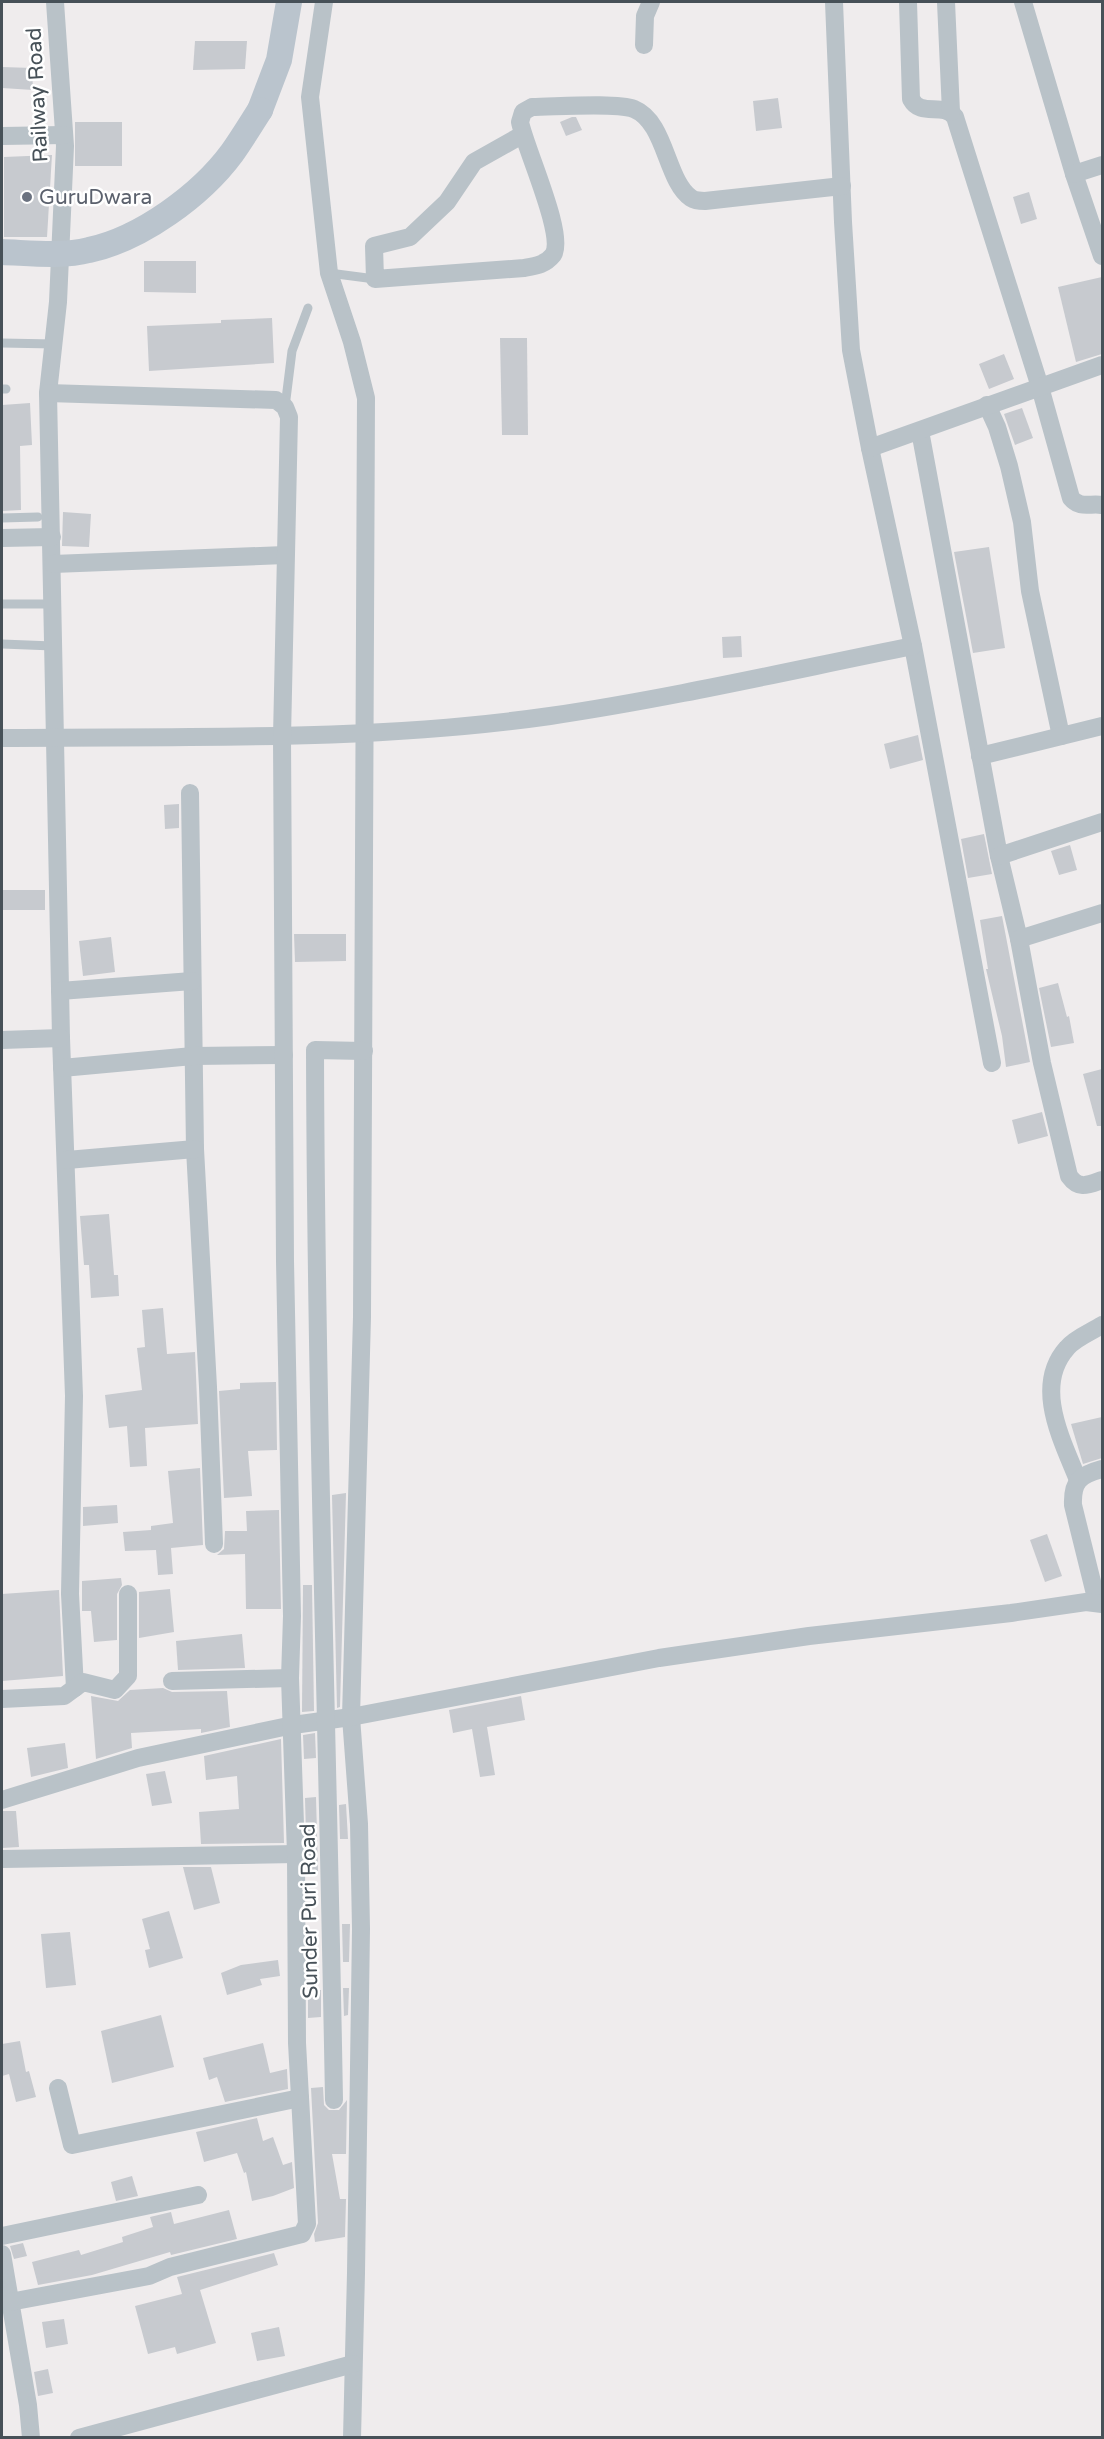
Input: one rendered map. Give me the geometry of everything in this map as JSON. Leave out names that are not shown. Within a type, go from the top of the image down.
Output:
[{"type":"street","name":"Railway Road","points":[[55,2],[64,135],[62,222],[54,344],[48,393],[61,1038],[74,1396],[70,1594],[75,1688]]},
{"type":"street","points":[[2,252],[79,252],[114,244],[144,229],[201,186],[231,154],[260,110],[279,60],[289,2]]},
{"type":"street","points":[[324,2],[310,98],[330,273],[352,342],[366,398],[362,1328],[351,1717],[359,1824],[361,1929],[352,2438]]},
{"type":"street","points":[[644,45],[645,16],[651,2]]},
{"type":"street","points":[[822,2],[824,51],[840,148]]},
{"type":"street","points":[[834,2],[851,350],[913,646],[993,1064]]},
{"type":"street","points":[[909,2],[911,99],[915,106],[921,109],[944,108],[955,117],[1040,387],[1071,498],[1082,506],[1102,505]]},
{"type":"street","points":[[946,2],[951,112]]},
{"type":"street","points":[[1023,2],[1074,174],[1102,256]]},
{"type":"street","points":[[522,135],[474,162],[447,202],[411,237],[374,246],[375,279],[543,265],[554,254],[557,241],[553,223],[522,135],[520,122],[523,112],[532,107],[617,106],[634,109],[647,117],[681,187],[692,199],[705,201],[842,186]]},
{"type":"street","points":[[2,136],[64,135]]},
{"type":"street","points":[[1074,174],[1102,165]]},
{"type":"street","points":[[870,448],[1102,365]]},
{"type":"street","points":[[10,2302],[149,2276],[170,2267],[303,2234],[307,2224],[297,2043],[297,1854],[290,1678],[292,1616],[285,1273],[282,737],[289,417],[285,406],[276,400],[48,393]]},
{"type":"street","points":[[987,405],[997,427],[1012,477],[1022,522],[1030,591],[1061,736]]},
{"type":"street","points":[[920,431],[999,856],[1042,1063],[1069,1176],[1075,1184],[1083,1186],[1102,1180]]},
{"type":"street","points":[[2,538],[52,537]]},
{"type":"street","points":[[53,564],[285,555]]},
{"type":"street","points":[[2,738],[193,739],[364,734],[550,716],[913,646]]},
{"type":"street","points":[[980,756],[1102,726]]},
{"type":"street","points":[[190,793],[195,1149],[214,1544]]},
{"type":"street","points":[[999,856],[1102,822]]},
{"type":"street","points":[[1018,939],[1102,913]]},
{"type":"street","points":[[60,991],[192,981]]},
{"type":"street","points":[[2,1040],[61,1038]]},
{"type":"street","points":[[62,1068],[193,1056],[315,1050],[364,1052]]},
{"type":"street","name":"Sunder Puri Road","points":[[315,1050],[316,1304],[328,1721],[334,2100]]},
{"type":"street","points":[[67,1160],[195,1149]]},
{"type":"street","points":[[1078,1480],[1053,1418],[1051,1390],[1056,1362],[1068,1345],[1102,1325]]},
{"type":"street","points":[[2,1800],[138,1758],[293,1725],[351,1717],[659,1658],[809,1636],[1086,1602],[1100,1603],[1073,1505],[1073,1493],[1078,1480],[1090,1472],[1102,1469]]},
{"type":"street","points":[[2,1700],[64,1696],[82,1682],[115,1690],[128,1676],[128,1594]]},
{"type":"street","points":[[172,1681],[290,1678]]},
{"type":"street","points":[[2,1859],[297,1854]]},
{"type":"street","points":[[58,2088],[72,2145],[300,2098]]},
{"type":"street","points":[[2,2236],[198,2195]]},
{"type":"street","points":[[2,2254],[28,2405],[31,2438]]},
{"type":"street","points":[[79,2438],[353,2364]]},
{"type":"lane","points":[[330,273],[375,279]]},
{"type":"lane","points":[[285,406],[292,351],[308,308]]},
{"type":"lane","points":[[2,343],[54,344]]},
{"type":"lane","points":[[2,518],[38,517]]},
{"type":"lane","points":[[2,604],[53,604]]},
{"type":"lane","points":[[2,644],[53,646]]},
{"type":"building","points":[[195,41],[247,41],[245,69],[193,70]]},
{"type":"building","points":[[2,67],[32,68],[33,90],[2,88]]},
{"type":"building","points":[[778,98],[782,128],[756,131],[753,101]]},
{"type":"building","points":[[576,117],[582,130],[566,136],[560,122]]},
{"type":"building","points":[[75,122],[122,122],[122,166],[75,166]]},
{"type":"building","name":"GuruDwara","points":[[52,155],[47,237],[4,237],[4,157]]},
{"type":"building","points":[[1029,192],[1037,219],[1021,224],[1013,197]]},
{"type":"building","points":[[144,261],[196,261],[196,293],[144,292]]},
{"type":"building","points":[[1102,277],[1102,354],[1076,362],[1058,287]]},
{"type":"building","points":[[272,318],[274,363],[149,371],[147,326]]},
{"type":"building","points":[[500,338],[527,338],[528,435],[502,435]]},
{"type":"building","points":[[1004,354],[1014,379],[989,389],[979,364]]},
{"type":"building","points":[[30,403],[32,445],[20,446],[21,510],[2,511],[2,405]]},
{"type":"building","points":[[1022,408],[1033,438],[1015,445],[1004,414]]},
{"type":"building","points":[[63,512],[91,514],[89,547],[62,546]]},
{"type":"building","points":[[989,547],[1005,648],[973,653],[954,552]]},
{"type":"building","points":[[741,636],[742,657],[723,658],[722,637]]},
{"type":"building","points":[[918,735],[923,760],[890,769],[884,744]]},
{"type":"building","points":[[179,804],[179,828],[165,829],[164,805]]},
{"type":"building","points":[[984,834],[992,874],[968,878],[961,839]]},
{"type":"building","points":[[1070,845],[1077,870],[1059,875],[1051,851]]},
{"type":"building","points":[[3,890],[45,890],[45,910],[3,910]]},
{"type":"building","points":[[1002,916],[1030,1062],[1006,1067],[1002,1036],[986,969],[988,969],[980,920]]},
{"type":"building","points":[[294,934],[346,934],[346,961],[295,962]]},
{"type":"building","points":[[111,937],[115,972],[83,976],[79,941]]},
{"type":"building","points":[[1058,983],[1067,1017],[1069,1016],[1074,1043],[1051,1047],[1039,988]]},
{"type":"building","points":[[1102,1069],[1102,1126],[1097,1126],[1083,1074]]},
{"type":"building","points":[[1042,1112],[1048,1136],[1018,1144],[1012,1120]]},
{"type":"building","points":[[109,1214],[114,1275],[118,1275],[119,1296],[91,1298],[89,1265],[84,1265],[80,1216]]},
{"type":"building","points":[[163,1308],[167,1354],[195,1352],[198,1424],[145,1428],[147,1466],[130,1467],[127,1426],[109,1428],[105,1395],[142,1390],[137,1348],[145,1347],[142,1310]]},
{"type":"building","points":[[276,1382],[277,1450],[248,1451],[252,1496],[224,1498],[219,1391],[240,1389],[240,1383]]},
{"type":"building","points":[[1102,1417],[1102,1458],[1083,1464],[1071,1424]]},
{"type":"building","points":[[200,1468],[203,1545],[171,1548],[173,1574],[158,1575],[156,1550],[125,1551],[123,1532],[151,1530],[151,1526],[173,1523],[168,1471]]},
{"type":"building","points":[[346,1493],[340,1707],[337,1708],[332,1495]]},
{"type":"building","points":[[117,1505],[118,1523],[83,1526],[83,1507]]},
{"type":"building","points":[[279,1510],[281,1609],[246,1609],[245,1554],[217,1555],[224,1549],[225,1531],[247,1531],[246,1511]]},
{"type":"building","points":[[1047,1534],[1062,1576],[1045,1582],[1030,1540]]},
{"type":"building","points":[[121,1578],[122,1585],[117,1594],[117,1640],[94,1642],[91,1611],[82,1611],[82,1581]]},
{"type":"building","points":[[303,1585],[312,1585],[314,1711],[302,1712]]},
{"type":"building","points":[[170,1589],[174,1632],[139,1638],[139,1592]]},
{"type":"building","points":[[59,1590],[63,1676],[2,1681],[2,1594]]},
{"type":"building","points":[[242,1634],[245,1668],[178,1670],[176,1641]]},
{"type":"building","points":[[163,1688],[172,1692],[227,1691],[230,1727],[201,1733],[201,1729],[131,1733],[132,1748],[96,1759],[91,1696],[118,1701],[130,1690]]},
{"type":"building","points":[[521,1696],[525,1720],[487,1727],[495,1775],[480,1777],[472,1729],[453,1733],[449,1710]]},
{"type":"building","points":[[315,1733],[316,1758],[304,1759],[303,1735]]},
{"type":"building","points":[[281,1739],[284,1843],[201,1844],[199,1812],[239,1809],[237,1776],[206,1780],[204,1756]]},
{"type":"building","points":[[65,1743],[68,1768],[31,1777],[27,1748]]},
{"type":"building","points":[[165,1771],[172,1803],[152,1806],[146,1774]]},
{"type":"building","points":[[316,1797],[318,1871],[307,1872],[305,1798]]},
{"type":"building","points":[[346,1804],[348,1839],[340,1839],[339,1805]]},
{"type":"building","points":[[2,1811],[16,1811],[19,1847],[2,1848]]},
{"type":"building","points":[[183,1867],[211,1867],[220,1903],[194,1910]]},
{"type":"building","points":[[169,1911],[183,1958],[149,1968],[145,1950],[150,1949],[142,1919]]},
{"type":"building","points":[[342,1924],[350,1924],[349,1962],[343,1962]]},
{"type":"building","points":[[70,1932],[76,1985],[46,1988],[41,1934]]},
{"type":"building","points":[[278,1960],[280,1976],[260,1979],[262,1985],[227,1995],[221,1973],[241,1965]]},
{"type":"building","points":[[343,1988],[349,1988],[348,2015],[344,2016]]},
{"type":"building","points":[[321,1990],[321,2017],[308,2018],[308,1991]]},
{"type":"building","points":[[161,2015],[174,2067],[112,2083],[101,2031]]},
{"type":"building","points":[[20,2041],[26,2072],[29,2071],[36,2097],[16,2102],[9,2074],[2,2076],[2,2044]]},
{"type":"building","points":[[263,2043],[270,2073],[287,2069],[288,2089],[225,2102],[217,2077],[209,2080],[203,2058]]},
{"type":"building","points":[[323,2087],[324,2105],[329,2110],[339,2110],[347,2100],[346,2154],[332,2154],[340,2199],[346,2199],[345,2237],[315,2242],[314,2234],[318,2223],[311,2088]]},
{"type":"building","points":[[257,2118],[263,2141],[273,2137],[283,2165],[292,2162],[294,2188],[252,2201],[246,2172],[244,2173],[237,2153],[204,2162],[196,2132]]},
{"type":"building","points":[[132,2176],[138,2196],[116,2201],[111,2182]]},
{"type":"building","points":[[229,2210],[237,2239],[171,2255],[170,2252],[92,2275],[38,2285],[32,2262],[79,2250],[81,2255],[123,2242],[122,2237],[153,2227],[150,2217],[171,2212],[174,2224]]},
{"type":"building","points":[[23,2243],[27,2256],[14,2259],[10,2246]]},
{"type":"building","points":[[274,2253],[278,2265],[200,2290],[216,2343],[177,2354],[175,2347],[148,2354],[135,2306],[182,2294],[177,2277]]},
{"type":"building","points":[[64,2319],[68,2344],[46,2348],[42,2322]]},
{"type":"building","points":[[279,2327],[285,2356],[257,2361],[251,2333]]},
{"type":"building","points":[[48,2369],[53,2393],[38,2396],[34,2372]]},
{"type":"place","name":"GuruDwara","points":[[27,197]]}]
